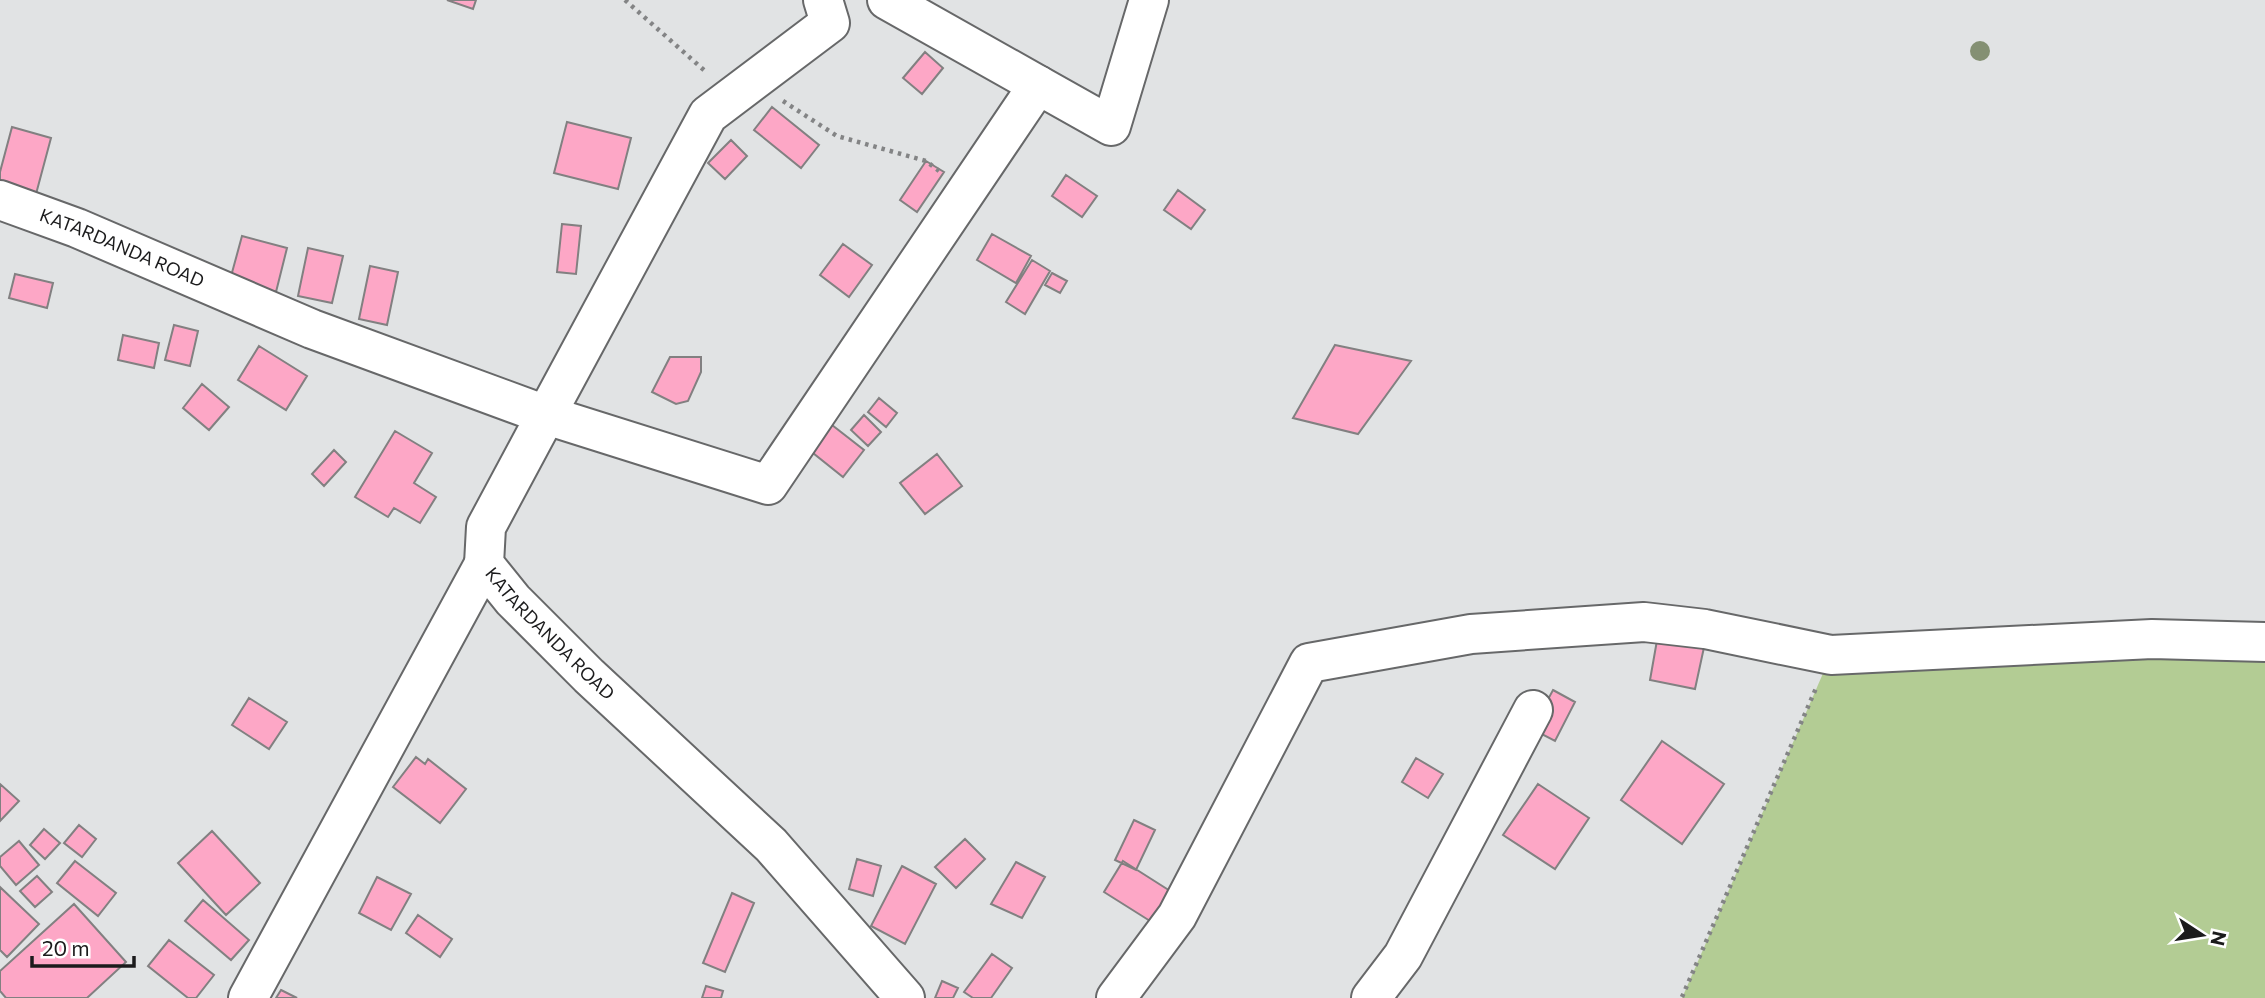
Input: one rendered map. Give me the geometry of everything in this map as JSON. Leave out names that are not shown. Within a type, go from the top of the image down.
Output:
[{"type":"street","points":[[887,0],[1111,126],[1149,0]]},
{"type":"street","points":[[834,8],[708,115],[546,415],[768,485],[1038,85]]},
{"type":"street","name":"KATARDANDA ROAD","points":[[0,200],[77,228],[312,329],[546,415],[486,527],[484,564],[513,600],[589,676],[771,845],[905,998]]},
{"type":"street","points":[[247,998],[484,564]]},
{"type":"street","points":[[1116,998],[1177,916],[1309,663],[1471,634],[1644,622],[1705,629],[1831,655],[2152,639],[2265,642]]},
{"type":"street","points":[[1371,998],[1404,956],[1533,710]]},
{"type":"path","points":[[625,0],[743,88],[837,136],[926,161],[966,191]]},
{"type":"path","points":[[1682,997],[1831,655]]},
{"type":"green space","points":[[2265,642],[2265,998],[1682,998],[1831,655]]},
{"type":"building","points":[[447,0],[476,0],[473,9]]},
{"type":"building","points":[[925,52],[943,68],[922,94],[903,78]]},
{"type":"building","points":[[772,107],[819,145],[801,168],[754,130]]},
{"type":"building","points":[[567,122],[631,138],[618,189],[554,173]]},
{"type":"building","points":[[12,127],[51,138],[36,194],[0,185],[0,172]]},
{"type":"building","points":[[731,140],[747,156],[725,179],[708,163]]},
{"type":"building","points":[[926,161],[944,172],[917,212],[900,200]]},
{"type":"building","points":[[1066,175],[1097,196],[1082,217],[1052,196]]},
{"type":"building","points":[[1178,190],[1205,210],[1191,229],[1164,210]]},
{"type":"building","points":[[562,224],[581,226],[576,274],[557,272]]},
{"type":"building","points":[[992,234],[1031,256],[1016,283],[977,260]]},
{"type":"building","points":[[242,236],[287,248],[276,292],[230,280]]},
{"type":"building","points":[[843,244],[872,265],[849,297],[820,275]]},
{"type":"building","points":[[308,248],[343,256],[332,303],[298,296]]},
{"type":"building","points":[[1032,260],[1050,271],[1025,314],[1006,302]]},
{"type":"building","points":[[370,266],[398,272],[387,325],[359,319]]},
{"type":"building","points":[[1052,273],[1067,281],[1060,293],[1045,285]]},
{"type":"building","points":[[15,274],[53,283],[47,308],[9,298]]},
{"type":"building","points":[[174,325],[198,331],[190,366],[165,360]]},
{"type":"building","points":[[123,335],[159,343],[154,368],[118,360]]},
{"type":"building","points":[[1335,345],[1411,361],[1358,434],[1293,418]]},
{"type":"building","points":[[259,346],[307,376],[286,410],[238,380]]},
{"type":"building","points":[[670,357],[701,357],[701,372],[688,401],[676,404],[652,392]]},
{"type":"building","points":[[202,384],[229,407],[209,430],[183,408]]},
{"type":"building","points":[[879,398],[897,413],[886,427],[868,412]]},
{"type":"building","points":[[864,415],[881,432],[868,446],[851,430]]},
{"type":"building","points":[[823,418],[864,450],[843,477],[803,445]]},
{"type":"building","points":[[395,431],[432,453],[414,483],[436,497],[420,523],[394,508],[388,517],[355,497]]},
{"type":"building","points":[[334,450],[346,462],[324,486],[312,474]]},
{"type":"building","points":[[937,454],[962,486],[925,514],[900,483]]},
{"type":"building","points":[[1659,629],[1706,638],[1695,689],[1650,680]]},
{"type":"building","points":[[1553,690],[1575,702],[1555,741],[1532,729]]},
{"type":"building","points":[[249,698],[287,722],[269,749],[232,725]]},
{"type":"building","points":[[1662,741],[1724,784],[1682,844],[1621,800]]},
{"type":"building","points":[[416,757],[425,764],[428,759],[466,789],[440,823],[393,787]]},
{"type":"building","points":[[1416,758],[1443,774],[1428,798],[1402,782]]},
{"type":"building","points":[[0,784],[19,801],[0,821]]},
{"type":"building","points":[[1538,784],[1589,818],[1555,869],[1503,835]]},
{"type":"building","points":[[1134,820],[1155,830],[1136,870],[1115,860]]},
{"type":"building","points":[[79,825],[96,839],[82,857],[64,843]]},
{"type":"building","points":[[44,829],[60,843],[45,859],[30,845]]},
{"type":"building","points":[[212,831],[260,883],[226,915],[178,863]]},
{"type":"building","points":[[965,839],[985,859],[956,888],[935,867]]},
{"type":"building","points":[[19,841],[39,865],[16,885],[0,866],[0,857]]},
{"type":"building","points":[[857,859],[881,866],[873,896],[849,889]]},
{"type":"building","points":[[75,861],[116,893],[98,916],[57,883]]},
{"type":"building","points":[[1123,861],[1178,896],[1158,926],[1104,892]]},
{"type":"building","points":[[1016,862],[1045,877],[1022,918],[991,904]]},
{"type":"building","points":[[902,866],[936,884],[905,944],[871,926]]},
{"type":"building","points":[[37,876],[52,892],[35,907],[20,891]]},
{"type":"building","points":[[377,877],[411,894],[391,930],[359,913]]},
{"type":"building","points":[[0,887],[39,924],[7,957],[0,950]]},
{"type":"building","points":[[732,893],[754,903],[725,972],[703,963]]},
{"type":"building","points":[[203,900],[249,940],[231,960],[185,921]]},
{"type":"building","points":[[74,904],[126,962],[87,998],[6,998],[0,991],[0,971]]},
{"type":"building","points":[[418,915],[452,939],[440,957],[406,933]]},
{"type":"building","points":[[169,940],[214,975],[196,998],[188,998],[148,966]]},
{"type":"building","points":[[992,954],[1012,968],[991,998],[973,998],[964,992]]},
{"type":"building","points":[[942,981],[958,988],[953,998],[935,998]]},
{"type":"building","points":[[706,986],[723,991],[721,998],[702,998]]},
{"type":"building","points":[[281,990],[297,998],[276,998]]}]
